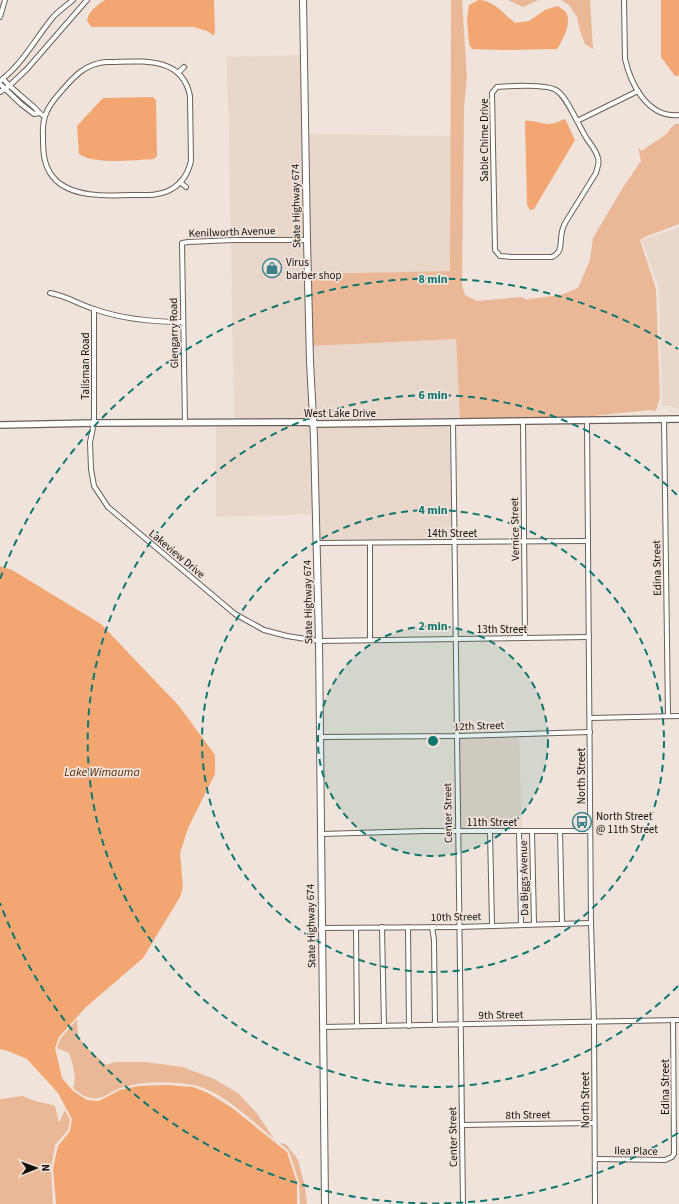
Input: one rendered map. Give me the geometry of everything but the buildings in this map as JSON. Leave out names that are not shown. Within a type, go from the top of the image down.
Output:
[{"type":"main road","name":"State Highway 674","points":[[303,0],[310,361],[319,641],[325,1204]]},
{"type":"street","points":[[0,18],[5,0]]},
{"type":"street","points":[[44,116],[1,80],[23,57],[54,17],[74,0]]},
{"type":"street","points":[[0,92],[10,86],[27,69],[87,0]]},
{"type":"street","points":[[624,0],[625,59],[638,91],[651,107],[669,115],[679,115]]},
{"type":"street","points":[[106,62],[156,62],[169,66],[178,73],[188,86],[190,96],[192,143],[190,168],[180,182],[168,191],[158,194],[104,196],[69,189],[60,184],[53,177],[47,168],[44,157],[42,132],[44,116],[52,102],[74,78],[85,69],[96,64],[106,62]]},
{"type":"street","points":[[178,73],[184,67]]},
{"type":"street","points":[[0,84],[27,110],[34,114],[39,113]]},
{"type":"street","name":"Sable Chime Drive","points":[[497,87],[552,88],[562,96],[577,121],[596,151],[599,164],[596,173],[565,223],[562,231],[560,251],[557,255],[552,257],[512,258],[500,256],[495,250],[492,94],[497,87]]},
{"type":"street","points":[[577,121],[638,91]]},
{"type":"street","points":[[49,181],[53,177]]},
{"type":"street","points":[[180,182],[186,187]]},
{"type":"street","name":"Kenilworth Avenue","points":[[182,243],[232,240],[307,240]]},
{"type":"street","name":"Glengarry Road","points":[[182,243],[185,422]]},
{"type":"street","points":[[50,293],[66,296],[94,309],[134,318],[158,322],[183,322]]},
{"type":"street","name":"Talisman Road","points":[[94,309],[94,423]]},
{"type":"street","name":"Edina Street","points":[[664,419],[668,716]]},
{"type":"street","name":"West Lake Drive","points":[[0,425],[185,422],[313,423],[679,419]]},
{"type":"street","name":"North Street","points":[[587,420],[595,1204]]},
{"type":"street","name":"Vernice Street","points":[[523,421],[525,638]]},
{"type":"street","name":"Center Street","points":[[453,422],[463,1204]]},
{"type":"street","name":"Lakeview Drive","points":[[94,423],[90,442],[91,469],[94,486],[108,507],[235,614],[264,630],[287,636],[319,641]]},
{"type":"street","name":"14th Street","points":[[317,543],[588,541]]},
{"type":"street","points":[[370,543],[370,640]]},
{"type":"street","name":"13th Street","points":[[319,641],[589,637]]},
{"type":"street","points":[[590,718],[679,716]]},
{"type":"street","name":"12th Street","points":[[320,737],[457,736],[590,732]]},
{"type":"street","name":"11th Street","points":[[321,834],[458,831],[590,831]]},
{"type":"street","points":[[490,831],[492,925]]},
{"type":"street","points":[[519,831],[521,925]]},
{"type":"street","name":"Da Biggs Avenue","points":[[532,831],[534,924]]},
{"type":"street","points":[[560,831],[562,924]]},
{"type":"street","name":"10th Street","points":[[321,928],[459,927],[592,923]]},
{"type":"street","points":[[382,927],[384,1026]]},
{"type":"street","points":[[408,927],[409,1026]]},
{"type":"street","points":[[432,927],[434,940],[435,1025]]},
{"type":"street","points":[[356,928],[357,1026]]},
{"type":"street","name":"Edina Street","points":[[673,1020],[674,1154]]},
{"type":"street","name":"9th Street","points":[[323,1027],[679,1020]]},
{"type":"street","name":"8th Street","points":[[462,1125],[594,1123]]},
{"type":"street","name":"Ilea Place","points":[[595,1159],[665,1160],[672,1157],[674,1154]]},
{"type":"shaded area","points":[[451,0],[462,0],[467,78],[464,107],[462,286],[465,295],[477,301],[521,297],[530,301],[528,299],[561,295],[578,288],[590,260],[593,238],[622,189],[641,161],[638,148],[642,151],[668,132],[674,124],[679,124],[679,224],[640,240],[656,289],[660,397],[656,411],[650,410],[584,417],[460,419],[456,339],[312,346],[311,274],[450,271]]},
{"type":"shaded area","points":[[508,0],[539,0],[523,7]]},
{"type":"shaded area","points":[[561,0],[590,0],[593,49],[585,44],[577,17],[569,5]]},
{"type":"shaded area","points":[[300,55],[302,83],[304,238],[231,238],[227,57]]},
{"type":"shaded area","points":[[308,134],[451,136],[450,271],[311,274]]},
{"type":"shaded area","points":[[679,227],[679,409],[671,406],[662,406],[659,289],[642,240]]},
{"type":"shaded area","points":[[231,243],[304,243],[310,421],[234,420]]},
{"type":"shaded area","points":[[456,339],[460,419],[316,421],[312,346]]},
{"type":"shaded area","points":[[450,424],[452,540],[319,541],[316,426]]},
{"type":"shaded area","points":[[216,426],[310,426],[313,514],[216,517]]},
{"type":"shaded area","points":[[519,737],[522,829],[460,828],[459,738]]},
{"type":"shaded area","points":[[77,1019],[78,1037],[87,1048],[106,1065],[115,1062],[145,1062],[183,1067],[214,1079],[238,1093],[256,1112],[274,1139],[236,1107],[214,1093],[193,1085],[165,1082],[147,1083],[120,1088],[98,1098],[91,1098],[82,1094],[73,1088],[75,1075],[69,1053],[57,1048],[61,1038]]},
{"type":"shaded area","points":[[23,1096],[31,1100],[55,1106],[59,1123],[65,1110],[70,1120],[68,1130],[55,1145],[51,1168],[53,1204],[0,1204],[0,1099]]},
{"type":"shaded area","points":[[279,1143],[286,1144],[298,1160],[305,1187],[307,1204],[300,1204],[299,1182],[289,1151]]},
{"type":"water","points":[[105,0],[214,0],[215,33],[213,35],[207,31],[194,27],[91,27],[87,20],[91,11]]},
{"type":"water","points":[[479,0],[489,2],[494,5],[515,23],[529,21],[545,10],[558,6],[566,12],[568,16],[564,36],[557,49],[472,49],[469,44],[467,18],[469,5]]},
{"type":"water","points":[[661,0],[679,0],[679,75],[677,76],[675,76],[661,57]]},
{"type":"water","points":[[153,97],[156,100],[157,156],[154,159],[105,161],[95,160],[79,154],[77,126],[103,98]]},
{"type":"water","points":[[565,119],[575,140],[534,209],[530,210],[527,205],[525,121],[549,124]]},
{"type":"water","name":"Lake Wimauma","points":[[0,566],[12,570],[101,624],[179,706],[215,755],[215,774],[188,828],[180,853],[183,887],[180,897],[143,958],[85,1008],[59,1037],[55,1048],[62,1078],[73,1091],[87,1100],[99,1101],[120,1090],[138,1086],[167,1085],[193,1087],[208,1093],[231,1107],[287,1152],[297,1182],[297,1204],[56,1204],[53,1168],[58,1146],[70,1131],[72,1119],[58,1093],[27,1059],[0,1049]]},
{"type":"place","name":"Virus barber shop","points":[[272,268]]},
{"type":"place","name":"North Street @ 11th Street","points":[[582,822]]}]
